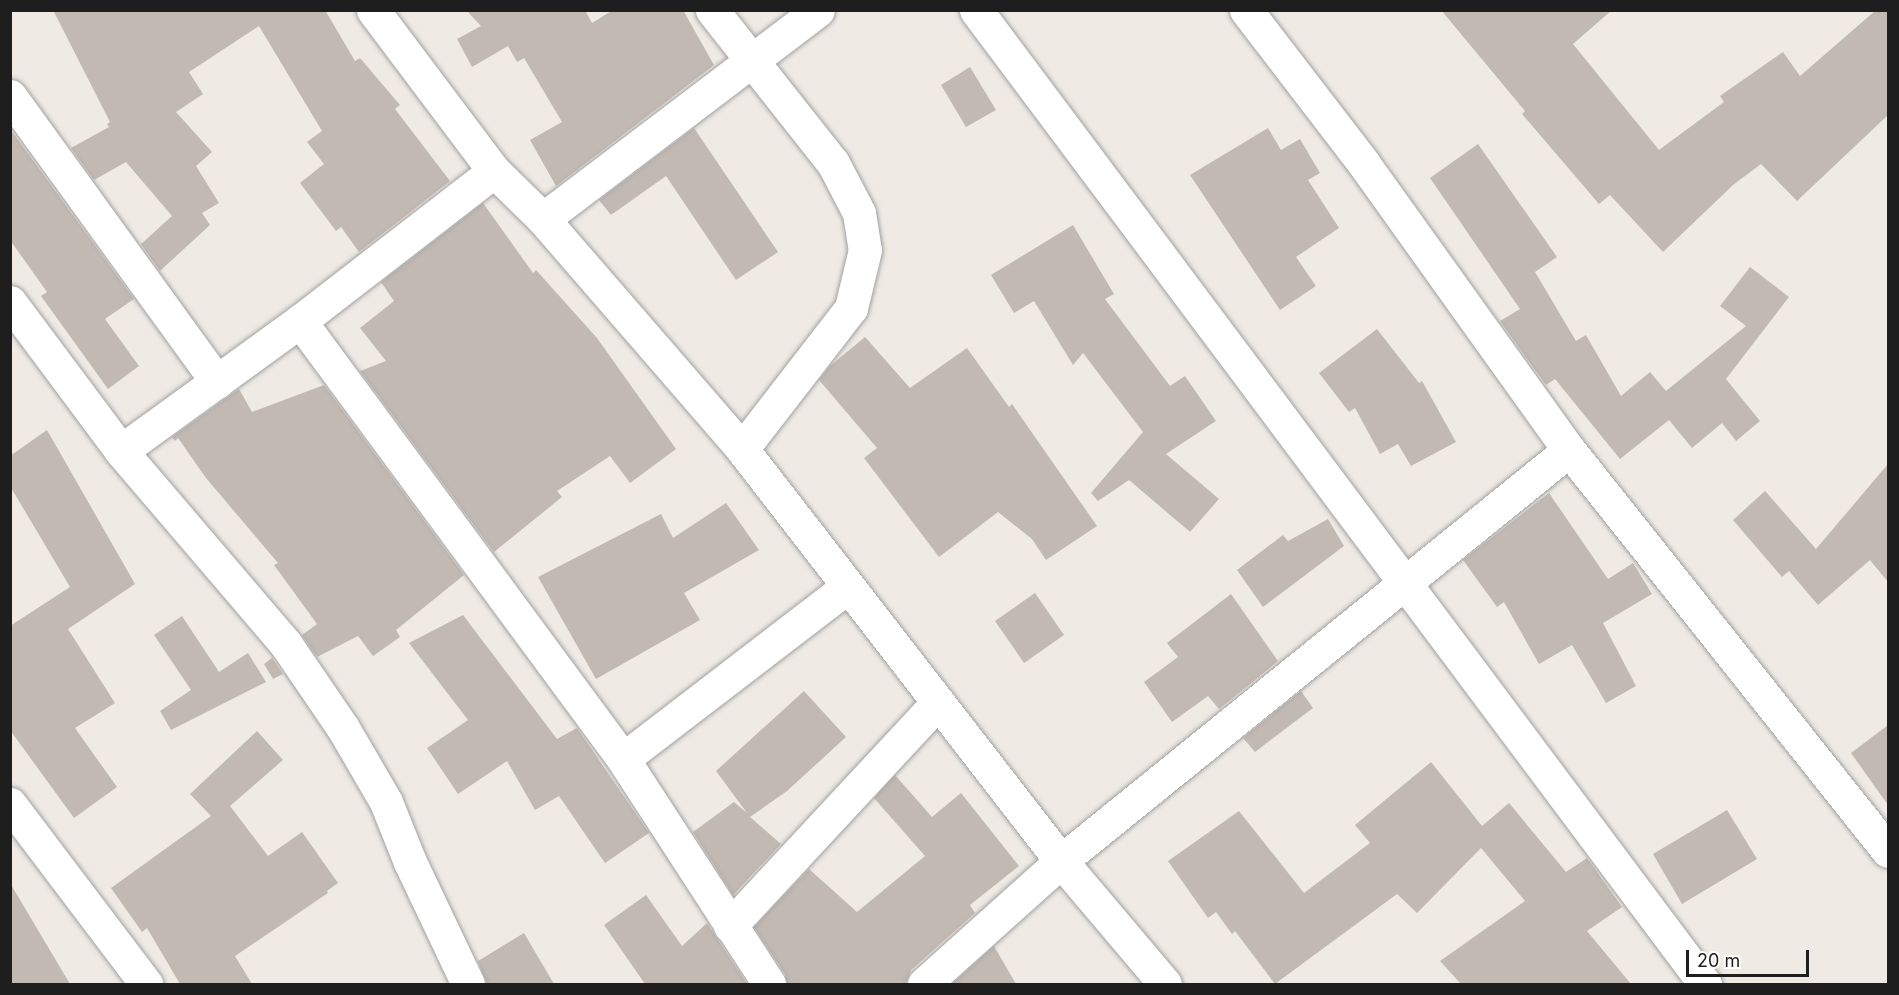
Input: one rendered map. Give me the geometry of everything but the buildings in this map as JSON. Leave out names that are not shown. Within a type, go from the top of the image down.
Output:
[{"type":"street","points":[[373,10],[494,171],[543,219],[742,449],[937,703],[1158,981]]},
{"type":"street","points":[[712,10],[751,63],[833,163],[859,213],[865,250],[851,308],[742,449]]},
{"type":"street","points":[[543,219],[818,10]]},
{"type":"street","points":[[976,10],[1705,984]]},
{"type":"street","points":[[1246,10],[1365,164],[1569,450],[1888,851]]},
{"type":"street","points":[[10,96],[217,382]]},
{"type":"street","points":[[122,451],[300,321],[494,171]]},
{"type":"street","points":[[10,302],[122,451],[285,643],[343,728],[386,802],[410,862],[468,984]]},
{"type":"street","points":[[300,321],[623,759],[769,984]]},
{"type":"street","points":[[924,984],[1061,861],[1569,450]]},
{"type":"street","points":[[623,759],[847,587]]},
{"type":"street","points":[[730,926],[937,703]]},
{"type":"street","points":[[10,804],[146,984]]}]
